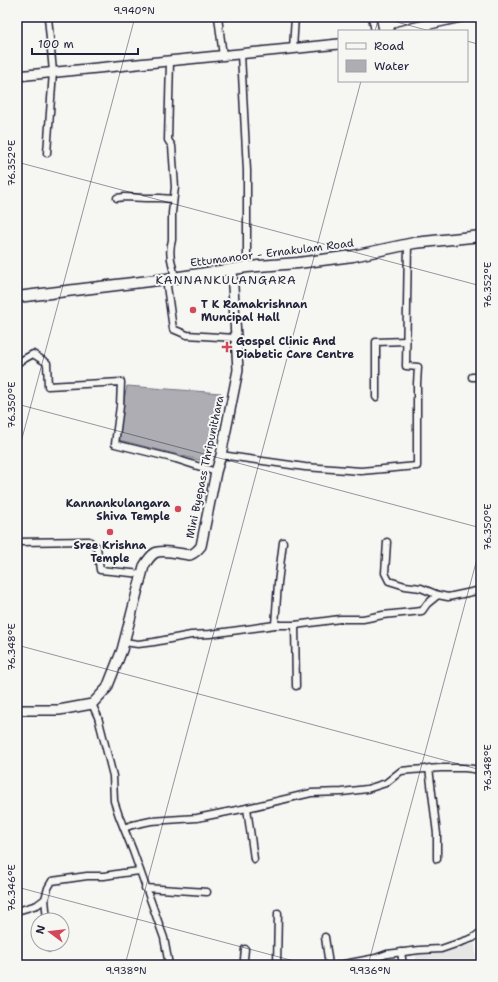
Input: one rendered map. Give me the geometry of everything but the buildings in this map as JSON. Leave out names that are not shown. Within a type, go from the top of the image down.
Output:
[{"type":"main road","points":[[403,30],[461,17]]},
{"type":"main road","points":[[17,76],[338,44]]},
{"type":"main road","name":"Ettumanoor - Ernakulam Road","points":[[17,297],[247,267],[298,263],[353,256],[408,244],[481,236]]},
{"type":"main road","name":"Mini Byepass Thripunithara","points":[[92,704],[107,688],[122,650],[144,566],[149,557],[161,551],[190,554],[198,550],[200,546],[221,455],[238,370],[232,270]]},
{"type":"main road","points":[[17,710],[60,710],[92,704]]},
{"type":"street","points":[[47,153],[53,72],[48,17]]},
{"type":"street","points":[[218,17],[223,56]]},
{"type":"street","points":[[293,49],[295,17]]},
{"type":"street","points":[[372,17],[375,30]]},
{"type":"street","points":[[241,54],[247,170],[247,267]]},
{"type":"street","points":[[170,61],[168,140],[172,146],[174,187],[172,200],[172,240],[170,246],[172,266],[174,269],[170,278],[173,330],[187,335],[235,338]]},
{"type":"street","points":[[117,198],[160,198],[172,200]]},
{"type":"street","points":[[221,455],[305,466],[361,471],[416,466],[416,384],[418,367],[406,366],[408,244]]},
{"type":"street","points":[[376,397],[376,342],[406,341]]},
{"type":"street","points":[[17,363],[33,354],[47,363],[48,386],[122,382],[115,444],[176,459],[216,472]]},
{"type":"street","points":[[472,377],[481,377]]},
{"type":"street","points":[[17,542],[90,542],[97,547],[100,570],[142,574]]},
{"type":"street","points":[[275,625],[283,542]]},
{"type":"street","points":[[387,542],[385,573],[389,581],[405,586],[422,588],[448,597],[481,590]]},
{"type":"street","points":[[124,642],[138,644],[191,635],[210,634],[275,625],[295,625],[340,619],[363,619],[383,615],[422,611],[438,594]]},
{"type":"street","points":[[295,625],[296,686]]},
{"type":"street","points":[[92,704],[98,718],[113,776],[114,801],[164,938],[169,965]]},
{"type":"street","points":[[124,828],[151,821],[197,818],[247,808],[311,792],[342,792],[366,789],[386,784],[401,771],[429,768],[465,768],[481,770]]},
{"type":"street","points":[[429,768],[437,834],[437,859]]},
{"type":"street","points":[[247,808],[254,859]]},
{"type":"street","points":[[46,912],[45,899],[52,881],[140,871]]},
{"type":"street","points":[[145,888],[207,892]]},
{"type":"street","points":[[17,911],[37,905],[45,899]]},
{"type":"street","points":[[277,965],[278,913]]},
{"type":"street","points":[[339,965],[376,958],[387,954],[440,949],[473,938],[481,932]]},
{"type":"street","points":[[325,937],[329,965]]},
{"type":"street","points":[[245,948],[245,965]]},
{"type":"street","points":[[401,952],[403,965]]},
{"type":"shaded area","points":[[475,944],[477,965],[417,965],[415,952]]},
{"type":"water","points":[[127,386],[221,393],[207,462],[115,439]]},
{"type":"place","name":"T K Ramakrishnan Muncipal Hall","points":[[193,310]]},
{"type":"place","name":"Gospel Clinic And Diabetic Care Centre","points":[[227,347]]},
{"type":"place","name":"Kannankulangara Shiva Temple","points":[[178,509]]},
{"type":"place","name":"Sree Krishna Temple","points":[[110,532]]},
{"type":"district","name":"KANNANKULANGARA","points":[[226,280]]}]
